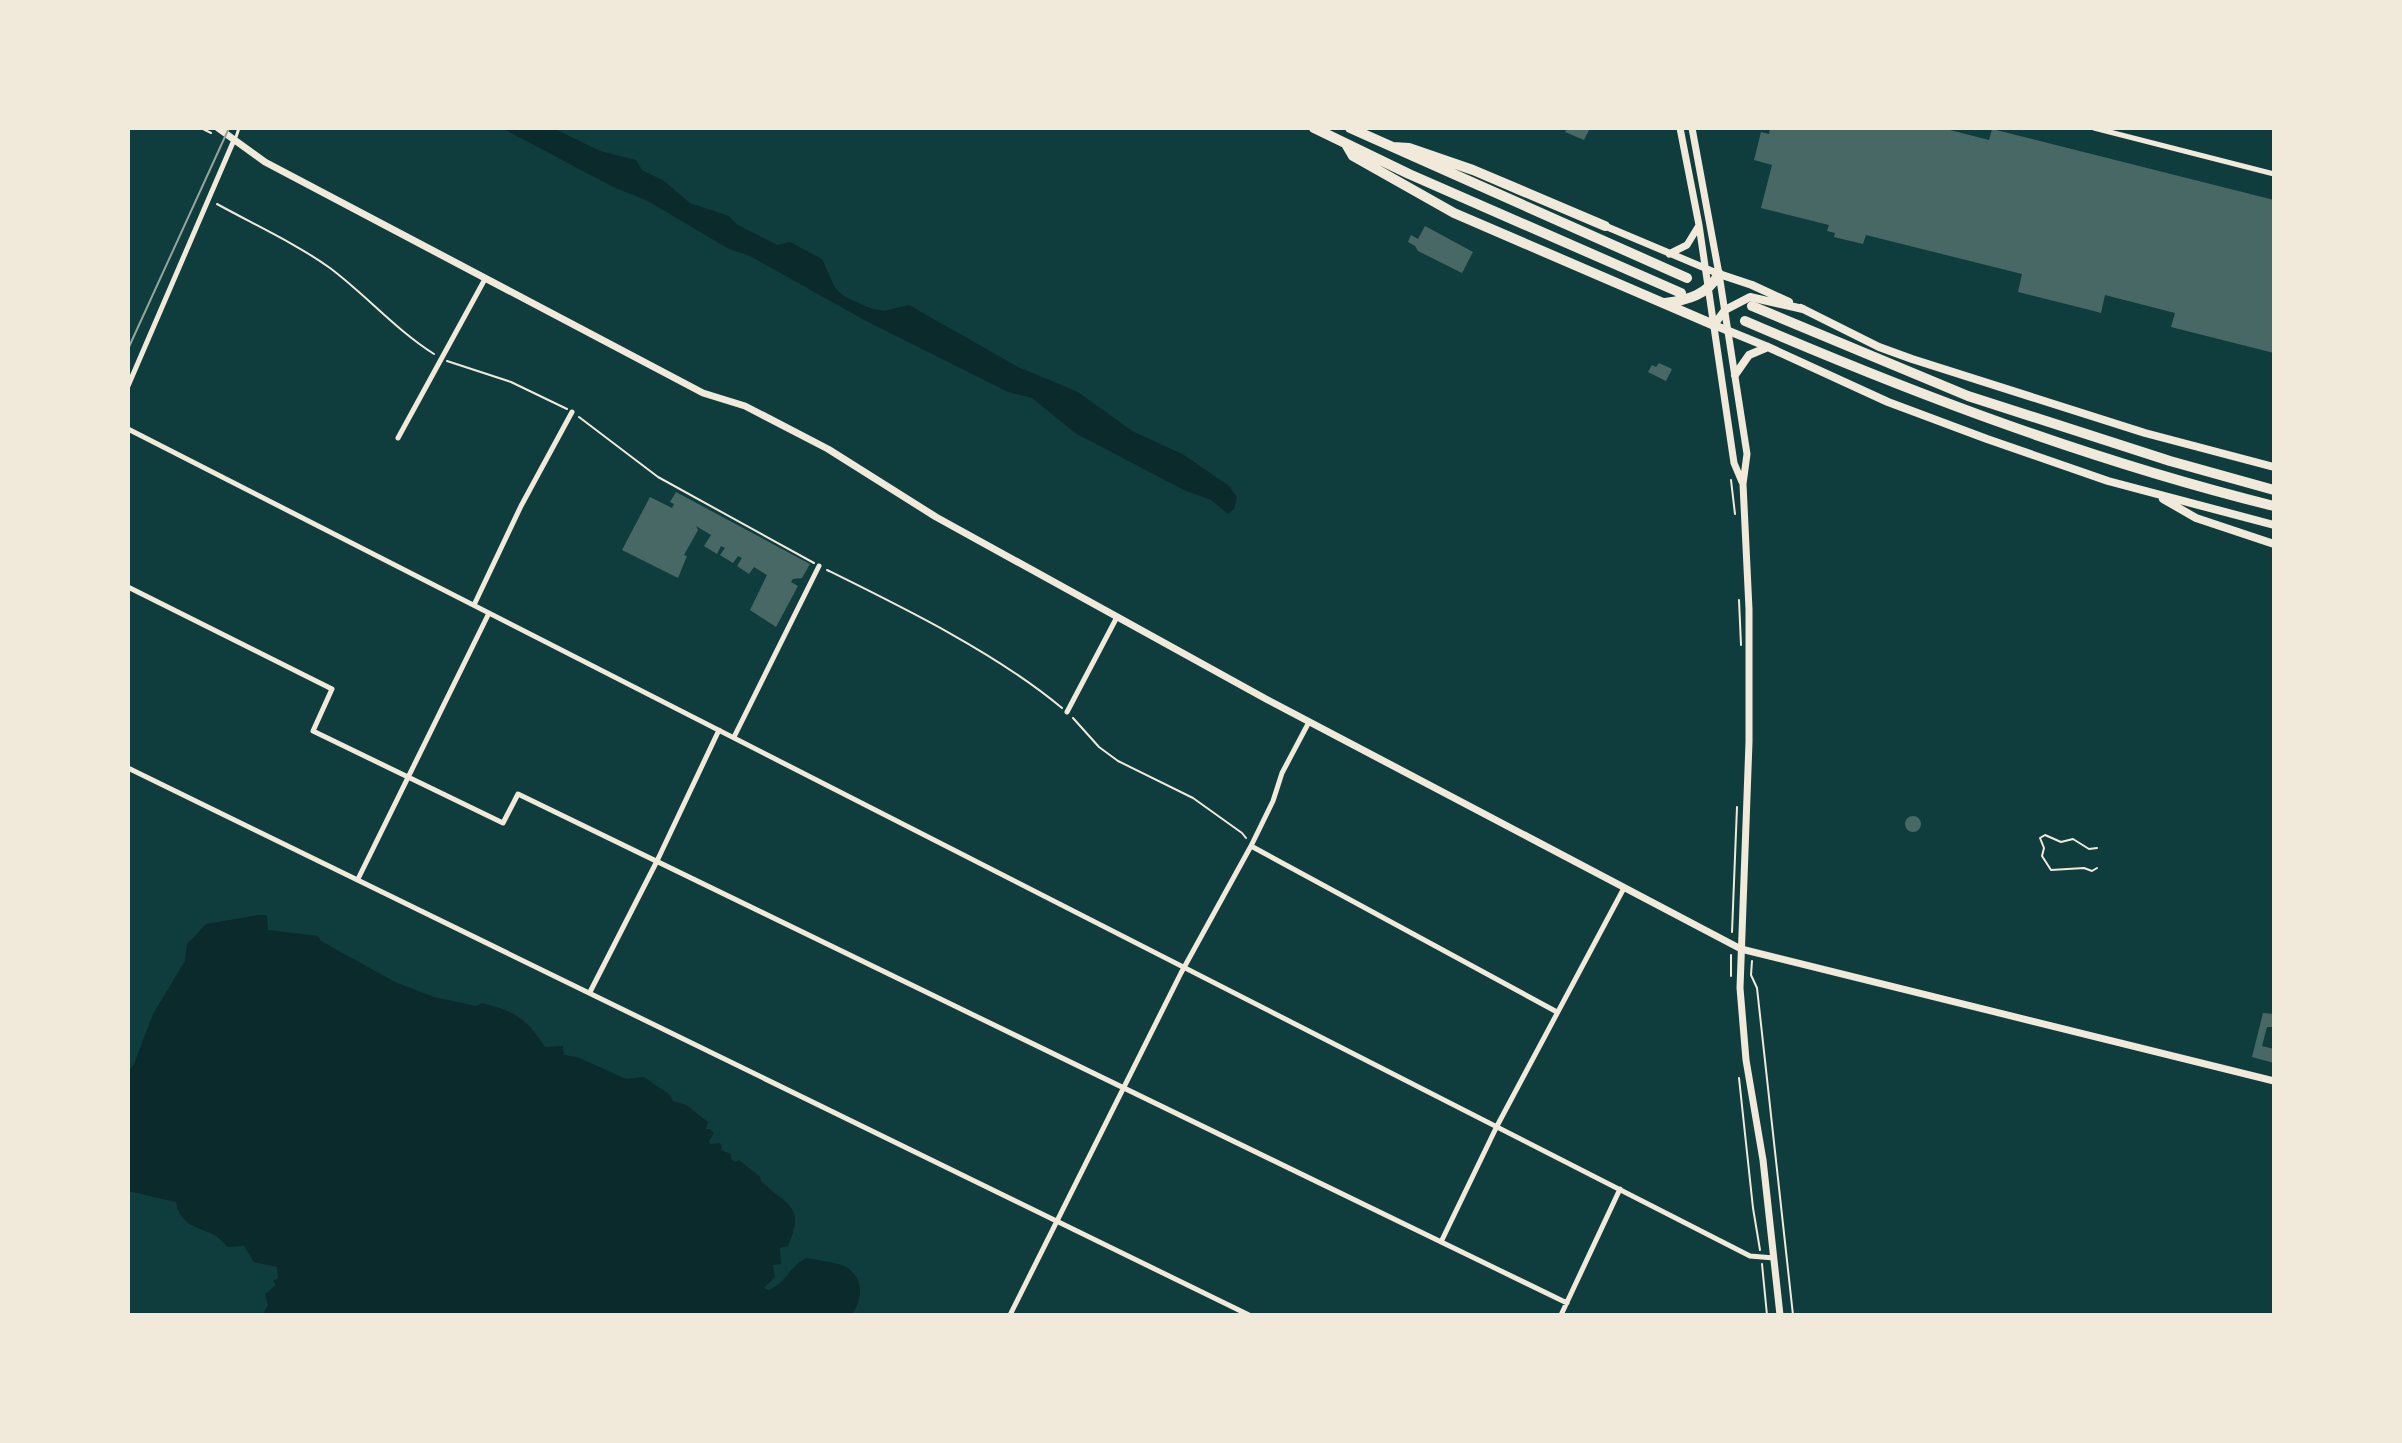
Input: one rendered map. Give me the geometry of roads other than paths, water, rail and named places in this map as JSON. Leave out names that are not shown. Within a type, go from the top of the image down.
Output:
[{"type":"highway","points":[[1314,128],[1681,293]]},
{"type":"highway","points":[[1350,128],[1687,278]]},
{"type":"highway","points":[[1346,144],[1353,156],[1444,208],[1714,325]]},
{"type":"highway","points":[[1387,146],[1409,148],[1473,170],[1605,226]]},
{"type":"highway","points":[[1663,304],[1689,300],[1708,288],[1719,274]]},
{"type":"highway","points":[[1752,306],[1968,396],[2141,452],[2274,490]]},
{"type":"highway","points":[[1745,321],[1977,416],[2098,456],[2274,506]]},
{"type":"main road","points":[[1719,274],[1752,285],[1879,347],[1912,359],[2145,433],[2274,467]]},
{"type":"main road","points":[[1803,309],[1750,297],[1725,310],[1714,325],[1922,415],[2156,495],[2274,525]]},
{"type":"main road","points":[[1735,375],[1749,355],[1768,347]]},
{"type":"main road","points":[[2156,495],[2196,518],[2274,544]]},
{"type":"street","points":[[218,128],[265,162],[703,393],[745,406],[814,442],[933,515],[1117,617],[1309,722],[1741,949],[2274,1081]]},
{"type":"street","points":[[1680,128],[1699,225],[1734,463],[1743,484]]},
{"type":"street","points":[[1692,128],[1747,454],[1743,484],[1749,619],[1749,742],[1740,988],[1746,1060],[1763,1160],[1780,1315]]},
{"type":"street","points":[[2094,128],[2121,131],[2274,174]]},
{"type":"street","points":[[128,386],[234,140]]},
{"type":"street","points":[[1669,254],[1691,241],[1699,225]]},
{"type":"street","points":[[1605,226],[1719,274]]},
{"type":"street","points":[[398,438],[485,279]]},
{"type":"street","points":[[474,605],[521,506],[572,412]]},
{"type":"street","points":[[128,429],[1750,1256],[1774,1258]]},
{"type":"street","points":[[734,738],[819,566]]},
{"type":"street","points":[[128,587],[332,689],[313,731],[503,823],[518,794],[1567,1303]]},
{"type":"street","points":[[358,879],[489,613]]},
{"type":"street","points":[[1067,712],[1117,617]]},
{"type":"street","points":[[1010,1315],[1184,967],[1251,846],[1273,801],[1282,773],[1309,722]]},
{"type":"street","points":[[590,992],[719,730]]},
{"type":"street","points":[[128,768],[1249,1315]]},
{"type":"street","points":[[1251,846],[1557,1012]]},
{"type":"street","points":[[1441,1242],[1497,1126],[1624,887]]},
{"type":"street","points":[[1561,1315],[1620,1189]]},
{"type":"lane","points":[[234,140],[239,128]]},
{"type":"water","points":[[502,128],[553,128],[600,151],[636,160],[642,170],[664,181],[690,203],[729,216],[738,225],[777,245],[790,242],[822,259],[835,288],[845,297],[884,311],[909,305],[1018,367],[1078,392],[1132,431],[1184,455],[1229,486],[1237,497],[1234,509],[1228,514],[1211,500],[1184,490],[1075,433],[1032,398],[1008,392],[866,321],[750,256],[729,249],[646,200],[613,187]]},
{"type":"water","points":[[267,915],[268,930],[318,936],[321,941],[395,982],[434,997],[476,1006],[482,1003],[512,1013],[532,1029],[545,1047],[563,1046],[564,1055],[577,1057],[626,1079],[644,1077],[670,1095],[673,1101],[686,1105],[708,1122],[706,1129],[714,1133],[710,1144],[720,1143],[721,1150],[731,1154],[731,1159],[735,1162],[739,1160],[760,1177],[791,1207],[794,1214],[795,1222],[788,1246],[780,1248],[781,1264],[773,1265],[775,1277],[764,1288],[769,1290],[775,1287],[806,1258],[844,1266],[851,1270],[860,1288],[858,1302],[851,1315],[262,1315],[268,1305],[265,1294],[276,1285],[273,1281],[278,1278],[277,1267],[254,1262],[244,1246],[227,1247],[213,1234],[184,1220],[176,1202],[128,1191],[128,1072],[153,1014],[185,961],[187,944],[206,924]]},
{"type":"tram line","points":[[128,349],[229,128]]}]
